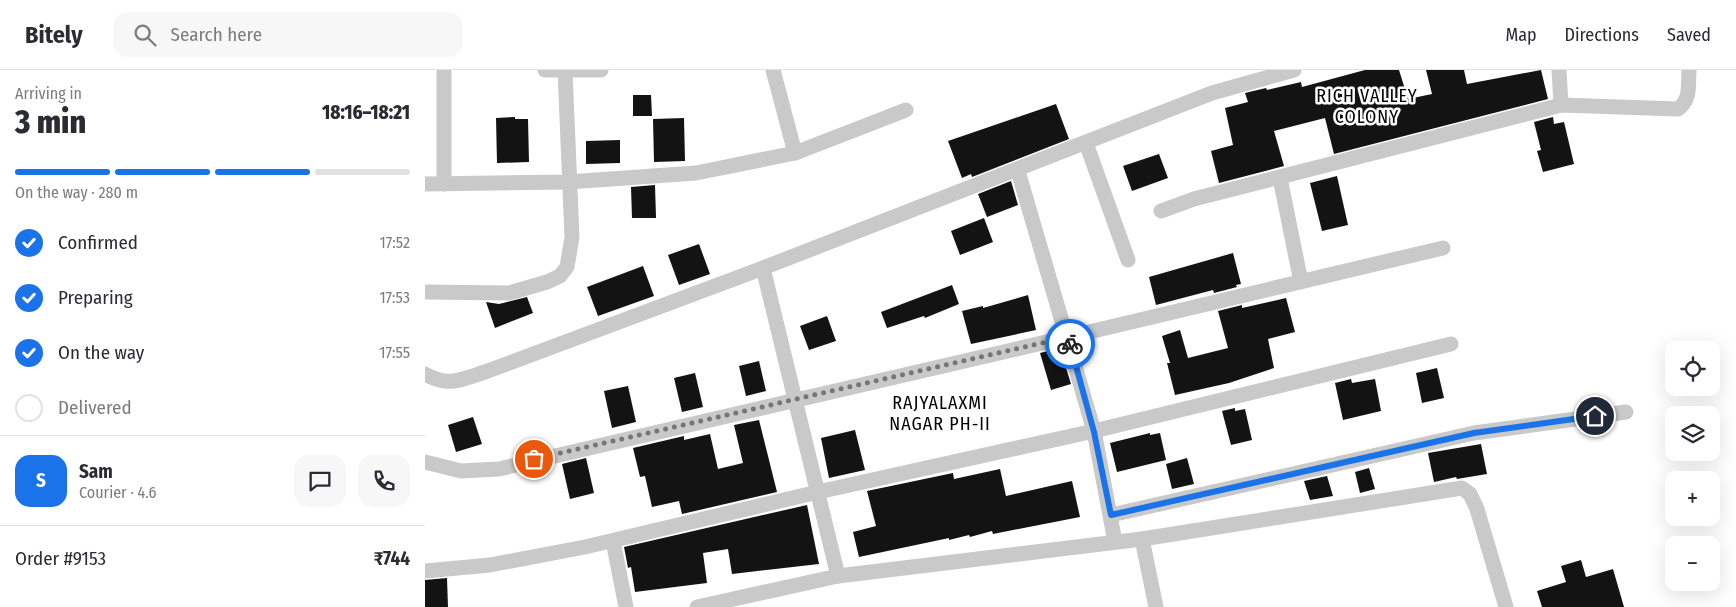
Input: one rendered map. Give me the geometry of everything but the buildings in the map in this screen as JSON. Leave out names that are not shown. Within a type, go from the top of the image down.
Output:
[{"type":"street","points":[[444,70],[444,184]]},
{"type":"street","points":[[545,70],[601,70]]},
{"type":"street","points":[[425,292],[509,293],[547,282],[560,276],[567,267],[572,237],[568,182],[565,70]]},
{"type":"street","points":[[773,70],[795,153]]},
{"type":"street","points":[[425,374],[443,383],[467,378],[1018,171],[1213,93],[1294,70]]},
{"type":"street","points":[[1559,70],[1561,105]]},
{"type":"street","points":[[1161,211],[1194,200],[1561,105],[1678,109],[1685,104],[1688,96],[1689,70]]},
{"type":"street","points":[[425,184],[568,182],[696,173],[795,153],[906,110]]},
{"type":"street","points":[[1086,143],[1128,260]]},
{"type":"street","points":[[1018,171],[1068,337],[1094,432],[1115,542]]},
{"type":"street","points":[[1280,178],[1301,282]]},
{"type":"street","points":[[425,462],[461,471],[499,468],[1068,337],[1443,248]]},
{"type":"street","points":[[763,268],[838,576]]},
{"type":"street","points":[[425,571],[489,565],[613,540],[818,492],[1094,432],[1451,344]]},
{"type":"street","points":[[1111,515],[1474,433],[1625,412]]},
{"type":"street","points":[[700,607],[838,576],[1142,539],[1461,488],[1470,494],[1477,508],[1506,607]]},
{"type":"street","points":[[1142,539],[1156,607]]},
{"type":"street","points":[[613,540],[626,607]]},
{"type":"way so far","points":[[534,459],[1068,337],[1070,344]]},
{"type":"district","name":"RICH VALLEY COLONY","points":[[1367,106]]},
{"type":"district","name":"RAJYALAXMI NAGAR PH-II","points":[[940,413]]},
{"type":"route","points":[[1070,344],[1094,432],[1111,515],[1474,433],[1595,416]]}]
